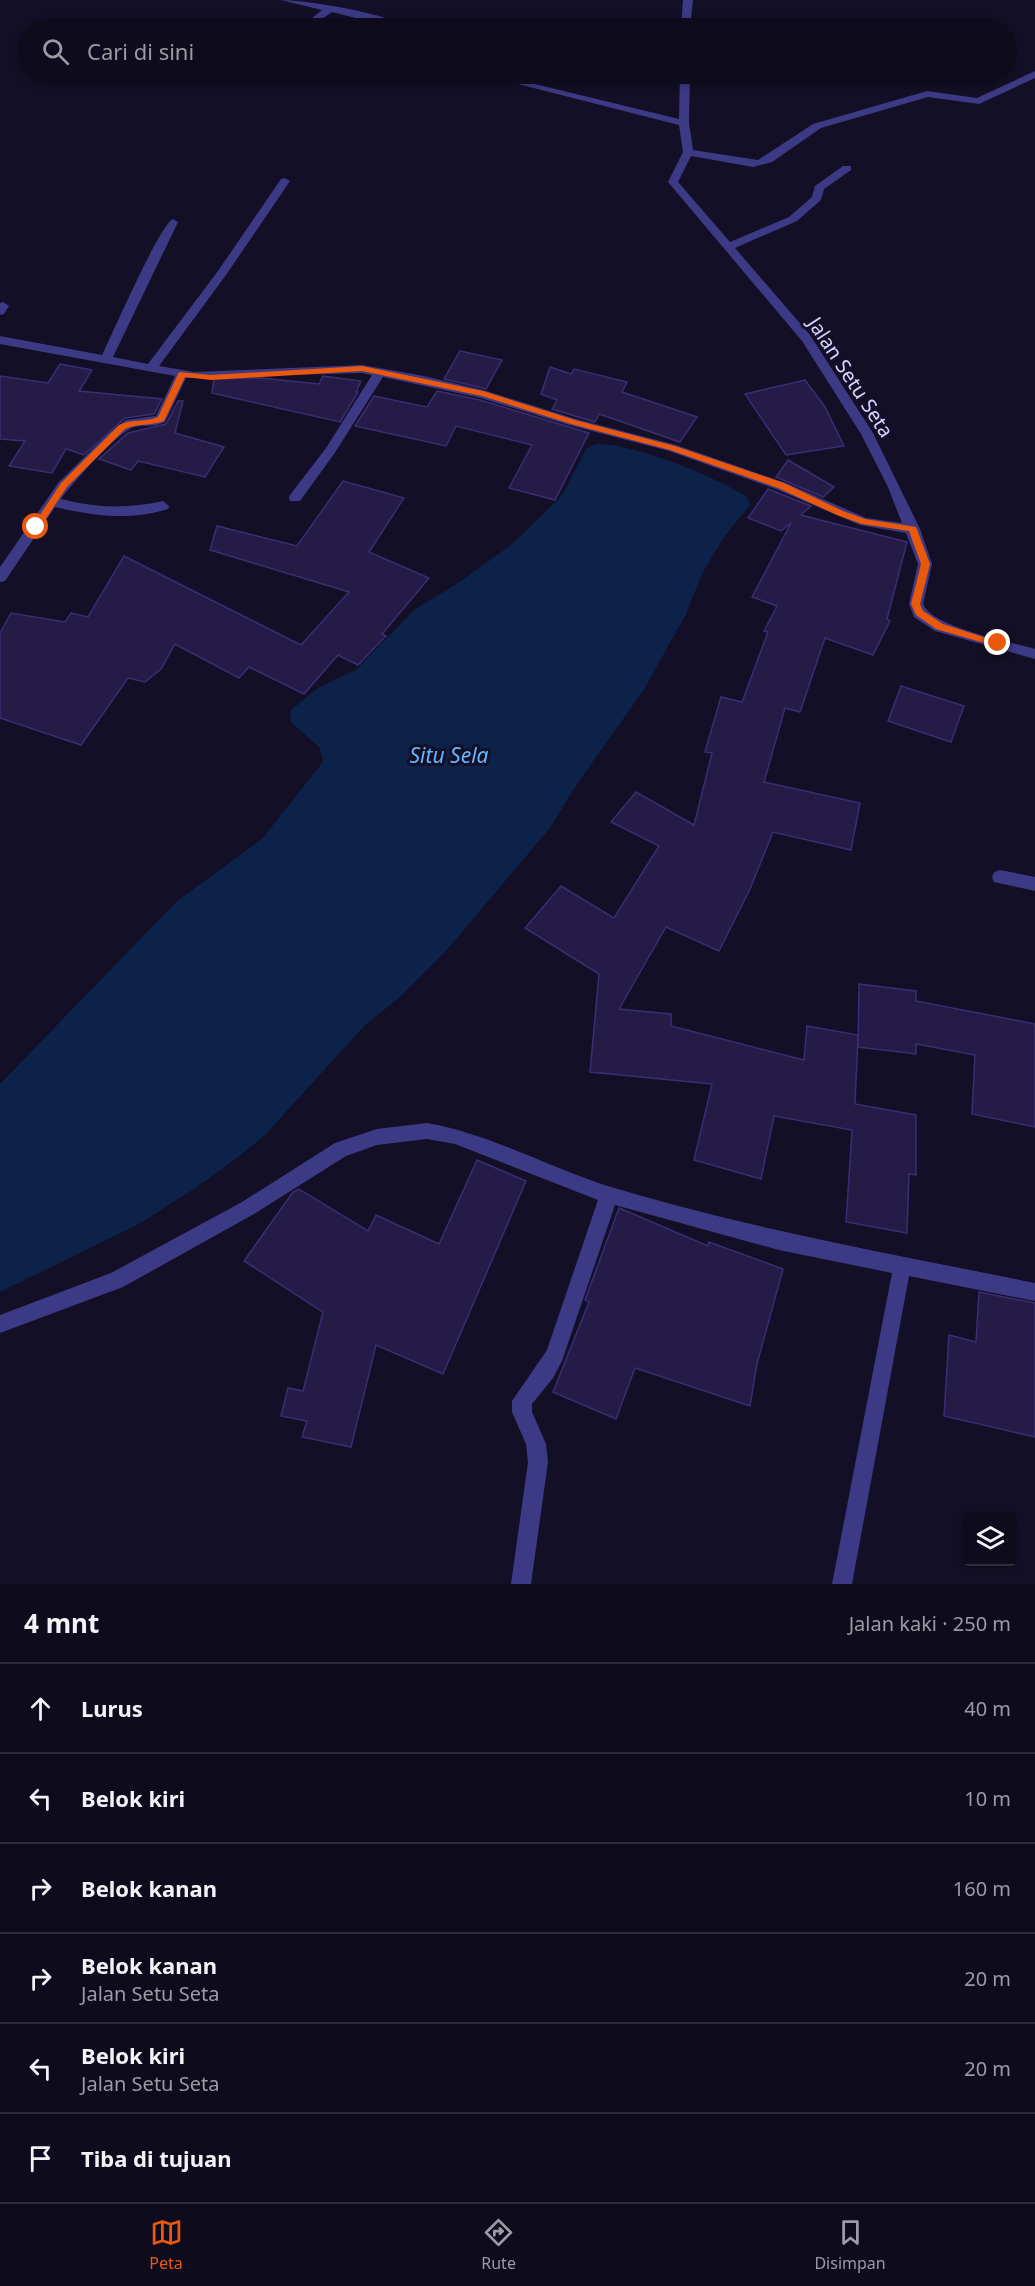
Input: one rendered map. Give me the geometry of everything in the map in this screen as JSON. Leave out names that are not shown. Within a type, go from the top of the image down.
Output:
[{"type":"street","points":[[286,0],[365,18]]},
{"type":"street","points":[[687,18],[688,0]]},
{"type":"street","points":[[318,18],[330,9]]},
{"type":"street","points":[[1017,83],[1035,74]]},
{"type":"street","points":[[525,84],[684,123]]},
{"type":"street","points":[[685,84],[684,123],[688,152],[753,164],[763,163],[802,132],[817,126],[927,94],[936,93],[969,102],[978,101],[1014,84]]},
{"type":"street","name":"Jalan Setu Seta","points":[[688,152],[674,183],[813,348],[867,433],[913,529],[925,564],[916,604],[919,613],[940,627],[1035,654]]},
{"type":"street","points":[[729,246],[793,219],[817,198],[819,188],[848,168]]},
{"type":"street","points":[[152,367],[229,264],[285,182]]},
{"type":"street","points":[[107,358],[156,252],[173,222]]},
{"type":"street","points":[[0,340],[107,358],[182,374],[211,377],[362,369],[380,372],[483,394],[672,448],[781,486],[865,522],[913,529]]},
{"type":"street","points":[[295,498],[330,451],[380,372]]},
{"type":"street","points":[[0,577],[64,485],[122,427],[130,423],[153,423],[161,419],[182,374]]},
{"type":"street","points":[[52,502],[103,514],[129,514],[163,506]]},
{"type":"street","points":[[1000,877],[1035,884]]},
{"type":"street","points":[[0,1324],[116,1280],[248,1208],[341,1149],[377,1137],[427,1131],[455,1136],[609,1195],[779,1241],[1035,1292]]},
{"type":"street","points":[[521,1584],[538,1462],[536,1444],[522,1412],[522,1401],[546,1371],[555,1354],[609,1195]]},
{"type":"street","points":[[842,1584],[902,1266]]},
{"type":"water","name":"Situ Sela","points":[[596,444],[631,449],[694,470],[746,496],[750,505],[724,537],[703,572],[685,616],[643,691],[577,784],[550,828],[445,952],[399,998],[365,1025],[265,1135],[197,1187],[139,1224],[0,1292],[0,1084],[177,901],[262,839],[323,762],[320,748],[292,723],[291,710],[318,688],[357,669],[414,610],[458,583],[511,545],[561,497],[586,449]]},
{"type":"building","points":[[460,351],[502,360],[486,389],[444,379]]},
{"type":"building","points":[[60,364],[92,370],[79,391],[162,399],[154,414],[125,418],[84,455],[66,449],[52,473],[9,466],[25,441],[0,439],[0,376],[48,383]]},
{"type":"building","points":[[550,367],[571,374],[574,369],[627,382],[622,392],[697,417],[680,442],[599,414],[595,422],[552,409],[557,400],[541,394]]},
{"type":"building","points":[[323,376],[361,381],[356,392],[358,392],[340,422],[212,393],[214,379],[261,378],[319,384]]},
{"type":"building","points":[[805,380],[825,407],[844,446],[786,455],[745,394]]},
{"type":"building","points":[[437,391],[480,400],[589,433],[555,500],[509,488],[532,445],[456,426],[446,446],[355,426],[374,396],[427,407]]},
{"type":"building","points":[[178,401],[183,401],[175,433],[224,447],[205,477],[138,461],[131,470],[99,459],[128,433],[166,424]]},
{"type":"building","points":[[788,460],[834,487],[823,497],[776,477]]},
{"type":"building","points":[[343,481],[404,498],[369,552],[429,578],[382,634],[386,636],[358,665],[338,655],[304,694],[249,667],[239,678],[175,644],[161,669],[145,682],[128,678],[81,745],[0,718],[0,633],[11,613],[65,622],[71,613],[88,617],[124,556],[301,645],[349,592],[210,550],[217,526],[297,546]]},
{"type":"building","points":[[768,489],[811,506],[801,515],[907,542],[887,619],[890,621],[873,655],[825,638],[800,712],[785,708],[764,782],[860,803],[851,850],[773,832],[750,889],[719,951],[666,927],[619,1009],[671,1014],[671,1026],[804,1060],[807,1026],[858,1035],[855,1104],[916,1115],[916,1175],[909,1174],[907,1233],[846,1222],[852,1130],[774,1116],[761,1179],[694,1160],[712,1084],[590,1072],[599,974],[525,928],[561,886],[614,918],[659,846],[611,822],[636,792],[694,825],[712,753],[705,752],[721,697],[742,702],[768,632],[764,631],[777,606],[752,597],[791,523],[781,531],[748,518]]},
{"type":"building","points":[[901,686],[964,706],[951,742],[888,721]]},
{"type":"building","points":[[859,984],[916,991],[916,1001],[1035,1024],[1035,1127],[972,1114],[975,1055],[916,1044],[916,1054],[858,1047]]},
{"type":"building","points":[[477,1160],[526,1181],[443,1374],[376,1345],[351,1447],[302,1437],[307,1421],[281,1416],[288,1388],[303,1391],[323,1312],[244,1261],[293,1192],[299,1189],[368,1231],[376,1215],[439,1244]]},
{"type":"building","points":[[619,1208],[708,1246],[709,1242],[783,1269],[757,1364],[750,1406],[635,1368],[616,1419],[553,1392],[589,1302],[585,1300]]},
{"type":"building","points":[[979,1292],[1035,1303],[1035,1437],[944,1416],[949,1335],[976,1342]]},
{"type":"route","points":[[36,527],[64,485],[122,427],[130,423],[158,422],[161,419],[182,374],[211,377],[362,369],[483,394],[573,422],[672,448],[781,486],[865,522],[913,529],[925,564],[916,604],[919,613],[940,627],[998,643]]}]
